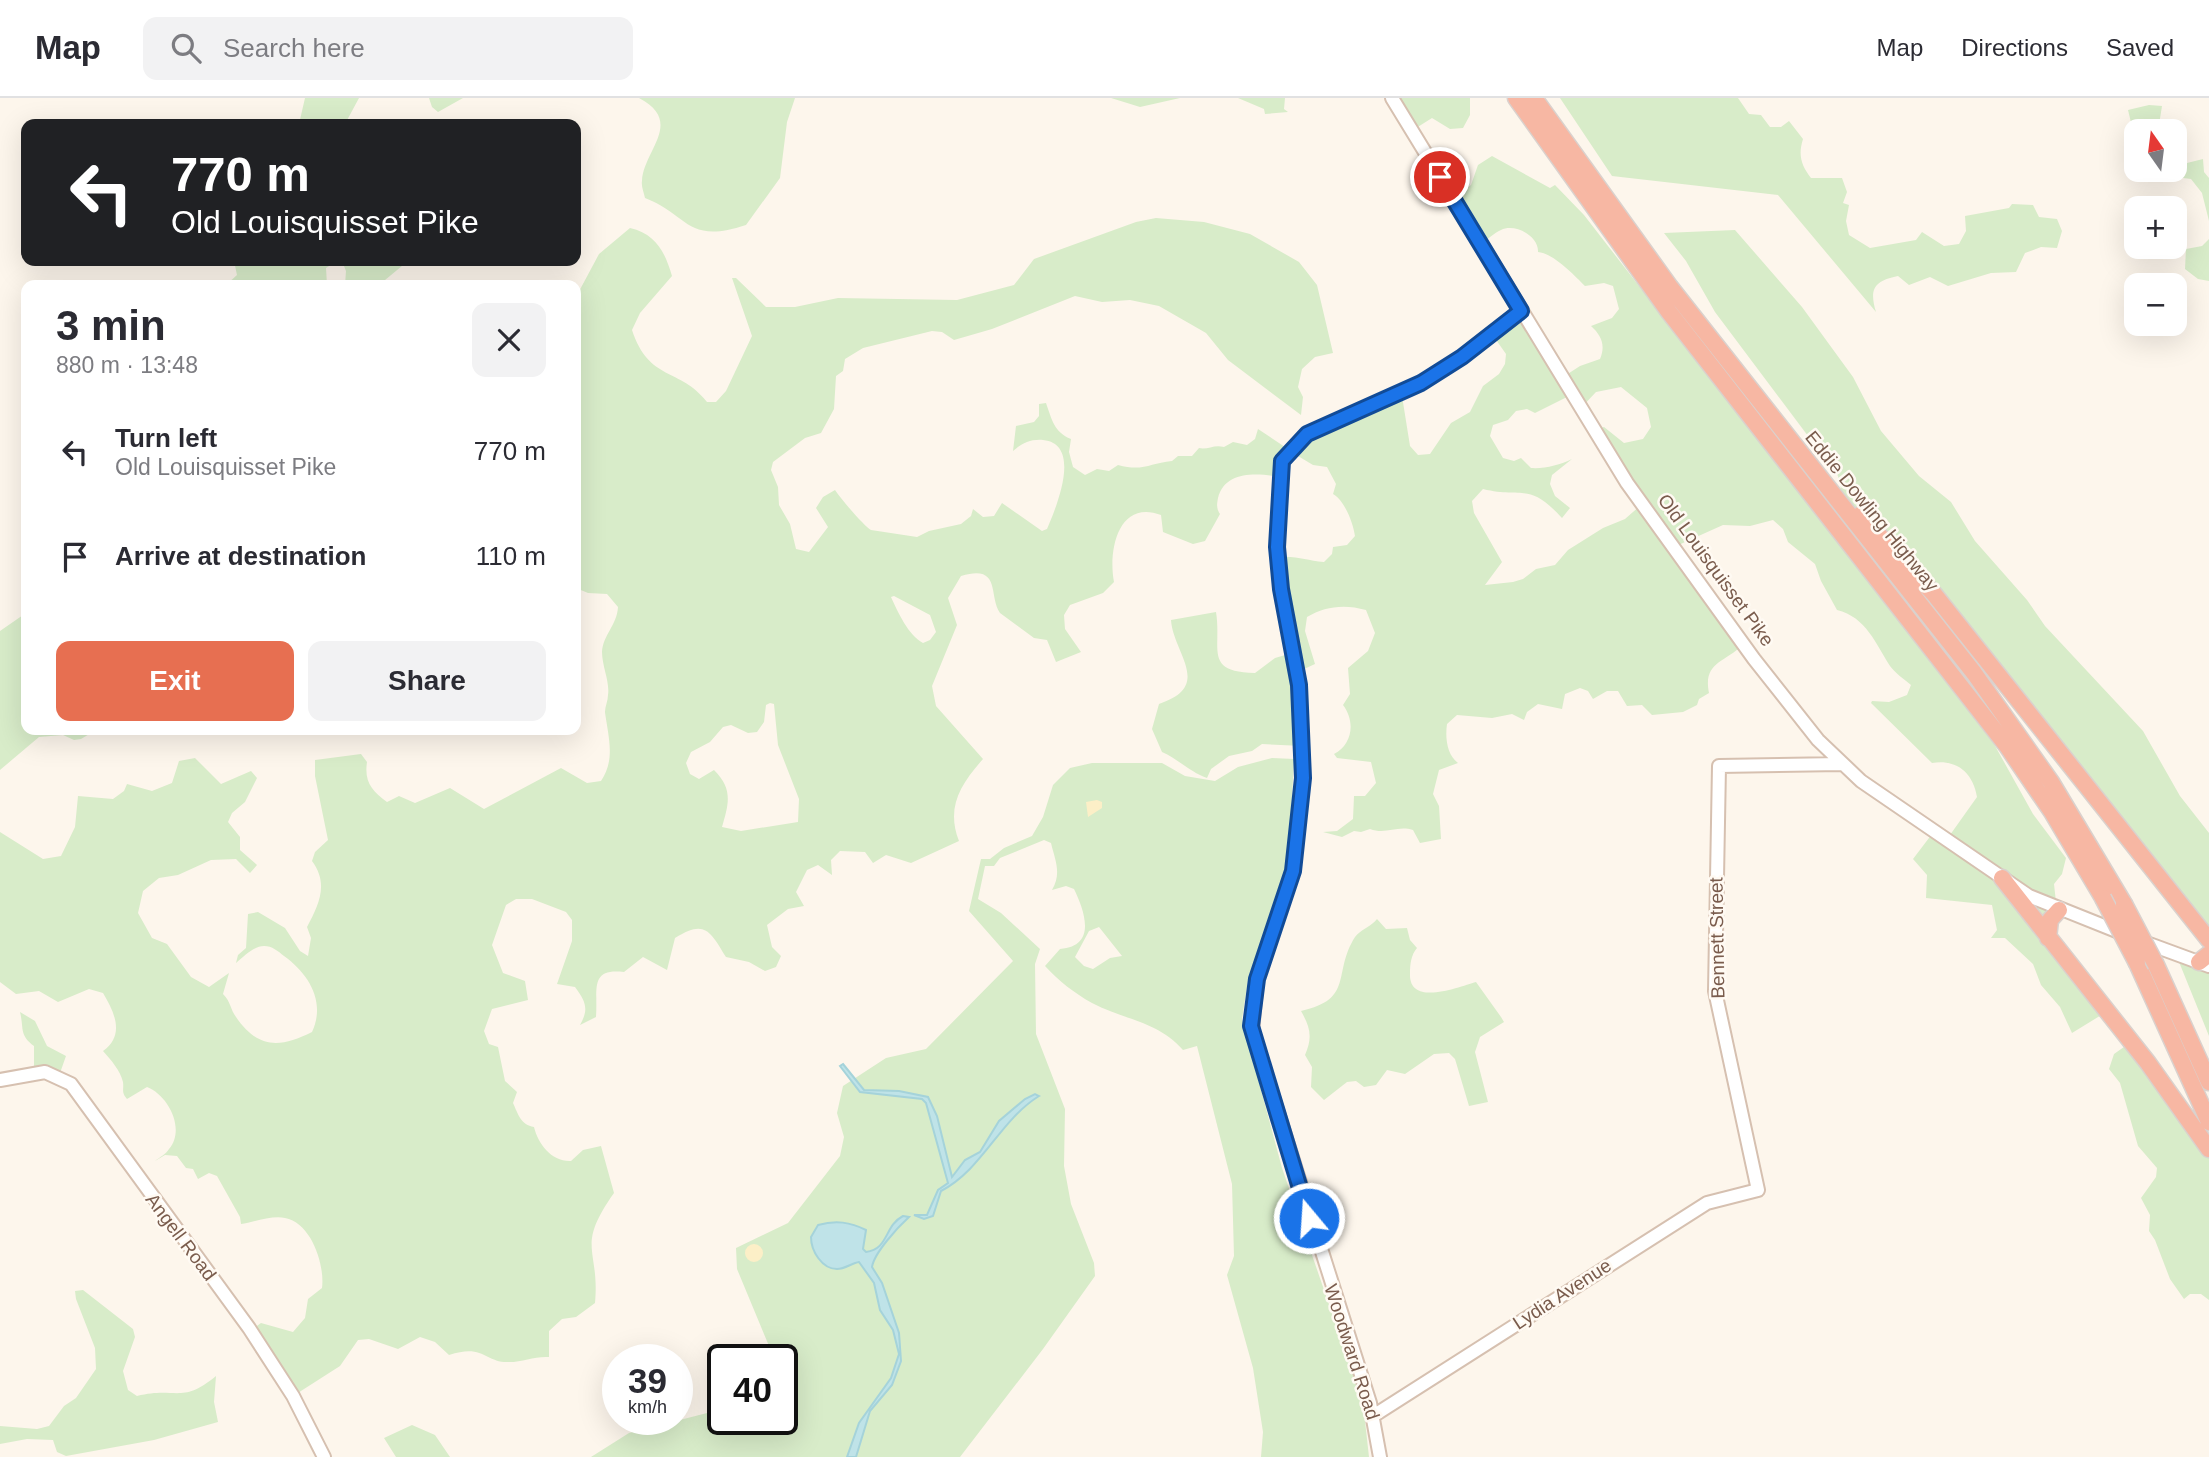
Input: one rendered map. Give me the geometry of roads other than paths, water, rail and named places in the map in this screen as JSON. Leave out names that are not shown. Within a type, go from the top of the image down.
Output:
[{"type":"highway","name":"Eddie Dowling Highway","points":[[1516,98],[1600,220],[1669,312],[2007,746],[2052,812],[2103,898],[2137,963],[2209,1122]]},
{"type":"highway","name":"Eddie Dowling Highway","points":[[1534,98],[1670,287],[1776,425],[1974,673],[2051,782],[2124,904],[2156,965],[2209,1082]]},
{"type":"highway","points":[[1776,425],[1934,594],[2209,940]]},
{"type":"highway","points":[[2002,878],[2148,1063],[2209,1149]]},
{"type":"highway","points":[[2048,938],[2050,920],[2059,910]]},
{"type":"street","name":"Old Louisquisset Pike","points":[[1392,98],[1627,483],[1789,706],[1841,764],[2002,878],[2059,910],[2133,938],[2206,961]]},
{"type":"street","name":"Woodward Road","points":[[1380,1457],[1373,1416],[1301,1193],[1251,1026],[1257,979],[1293,871],[1303,778],[1299,685],[1281,589],[1277,547],[1282,461],[1307,434],[1421,383],[1462,357],[1521,311]]},
{"type":"street","name":"Bennett Street","points":[[1758,1190],[1715,991],[1719,766],[1841,764]]},
{"type":"street","name":"Angell Road","points":[[0,1080],[45,1072],[71,1084],[249,1328],[293,1396],[324,1457]]},
{"type":"street","name":"Lydia Avenue","points":[[1373,1416],[1707,1203],[1758,1190]]},
{"type":"water","points":[[843,1064],[864,1090],[899,1091],[928,1097],[937,1116],[952,1177],[965,1160],[980,1152],[999,1121],[1025,1099],[1035,1094],[1039,1096],[1013,1118],[956,1182],[941,1191],[933,1216],[924,1219],[914,1215],[927,1215],[938,1190],[948,1183],[926,1103],[922,1099],[860,1092],[840,1066]]},
{"type":"water","points":[[903,1216],[909,1217],[882,1248],[872,1267],[882,1283],[899,1333],[901,1361],[892,1385],[870,1411],[856,1457],[847,1457],[859,1423],[891,1378],[899,1354],[893,1330],[880,1310],[874,1283],[859,1262],[840,1269],[827,1266],[815,1253],[811,1237],[818,1225],[825,1223],[854,1225],[866,1230],[863,1249],[866,1252],[879,1247],[892,1225]]}]
